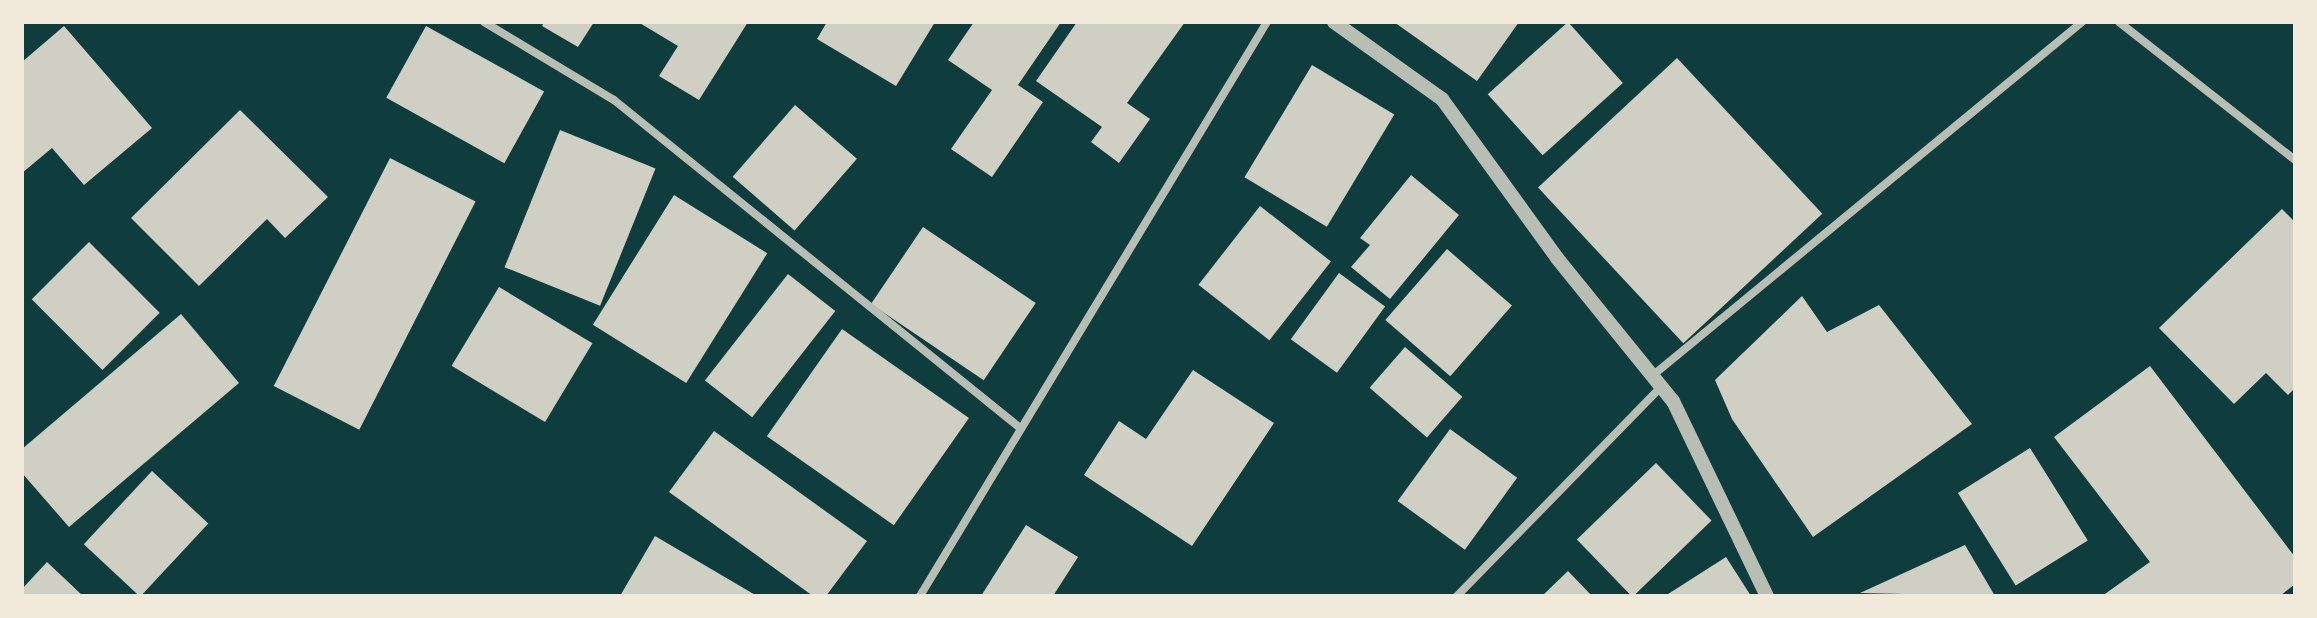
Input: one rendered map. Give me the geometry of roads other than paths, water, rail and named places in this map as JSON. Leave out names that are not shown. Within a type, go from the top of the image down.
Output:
[{"type":"street","points":[[484,22],[614,100],[1019,427]]},
{"type":"street","points":[[920,596],[985,496],[1019,427],[1267,22]]},
{"type":"street","points":[[1334,22],[1442,99],[1557,258],[1673,401],[1767,596]]},
{"type":"street","points":[[1457,596],[1656,381],[2082,22]]},
{"type":"street","points":[[2119,22],[2295,160]]}]
